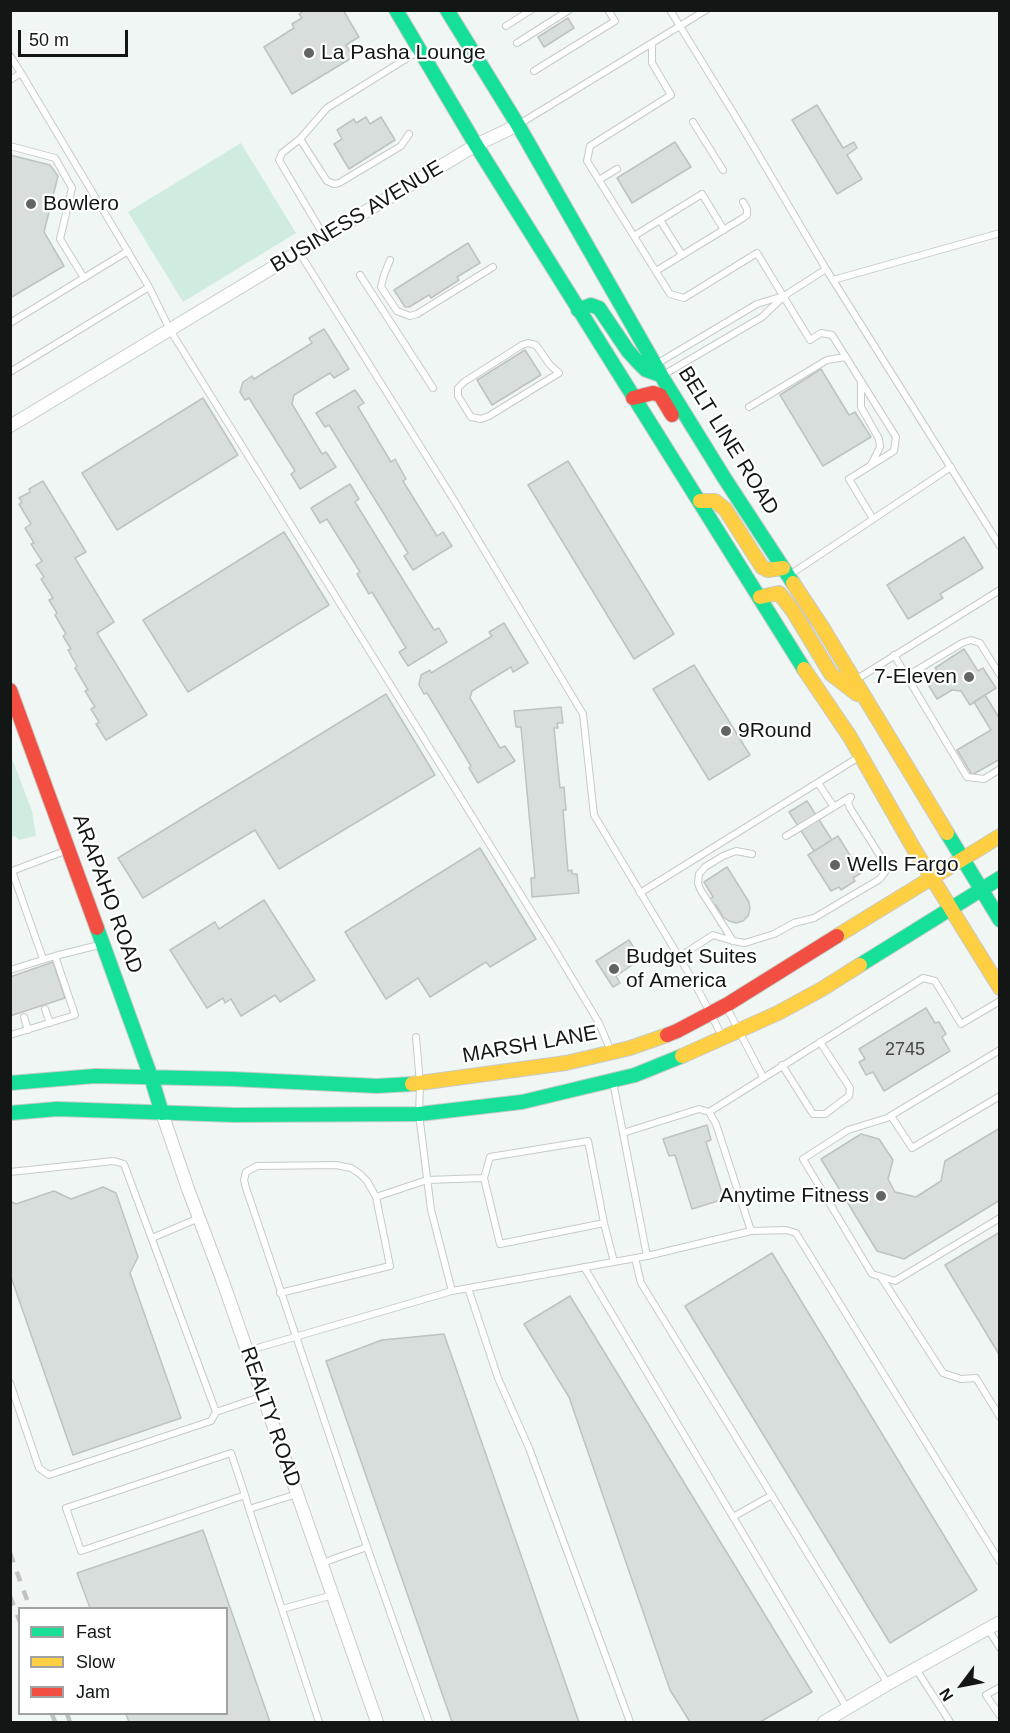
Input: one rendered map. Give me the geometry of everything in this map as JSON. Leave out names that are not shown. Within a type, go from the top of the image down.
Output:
[{"type":"main road","points":[[396,10],[578,310],[808,676],[850,737],[999,988]]},
{"type":"main road","name":"BELT LINE ROAD","points":[[447,10],[518,125],[659,370],[719,469],[854,680],[999,920]]},
{"type":"main road","points":[[578,310],[591,305],[599,308],[638,362],[646,370],[659,370]]},
{"type":"main road","points":[[633,398],[653,393],[660,395],[702,456],[719,469]]},
{"type":"main road","points":[[700,501],[715,501],[724,509],[762,567],[786,572]]},
{"type":"main road","points":[[760,597],[779,593],[793,610],[831,674],[868,703]]},
{"type":"main road","name":"ARAPAHO ROAD","points":[[10,690],[151,1077],[162,1113]]},
{"type":"main road","name":"MARSH LANE","points":[[10,1083],[95,1076],[232,1079],[377,1086],[532,1069],[611,1053],[677,1031],[711,1013],[999,836]]},
{"type":"main road","points":[[10,1113],[57,1109],[101,1109],[235,1115],[418,1114],[522,1102],[635,1075],[738,1032],[822,989],[999,878]]},
{"type":"street","name":"BUSINESS AVENUE","points":[[10,426],[476,145],[518,125]]},
{"type":"street","name":"REALTY ROAD","points":[[162,1113],[377,1722]]},
{"type":"street","points":[[824,1722],[999,1622]]},
{"type":"lane","points":[[506,26],[531,10]]},
{"type":"lane","points":[[517,43],[569,10]]},
{"type":"lane","points":[[534,71],[615,21],[608,10]]},
{"type":"lane","points":[[670,10],[826,269],[999,546]]},
{"type":"lane","name":"BUSINESS AVENUE","points":[[518,125],[706,10]]},
{"type":"lane","points":[[652,43],[652,63],[671,95],[590,146],[587,161],[670,294],[684,298],[757,253],[810,340],[821,333],[832,335],[896,436],[894,451],[849,479],[873,519]]},
{"type":"lane","points":[[324,237],[279,160],[282,153],[300,138],[327,108],[420,50]]},
{"type":"lane","points":[[10,56],[149,286],[170,330],[554,948],[599,1023],[611,1053]]},
{"type":"lane","points":[[10,80],[21,73]]},
{"type":"lane","points":[[693,122],[723,170]]},
{"type":"lane","points":[[300,138],[327,181],[334,184],[400,146],[409,134]]},
{"type":"lane","points":[[10,146],[55,158],[64,173],[72,188],[60,239],[84,278]]},
{"type":"lane","points":[[64,173],[76,165]]},
{"type":"lane","points":[[599,180],[617,169]]},
{"type":"lane","points":[[634,236],[702,194],[724,230]]},
{"type":"lane","points":[[656,271],[747,215],[743,202]]},
{"type":"lane","points":[[660,220],[682,255]]},
{"type":"lane","points":[[833,280],[999,233]]},
{"type":"lane","points":[[10,323],[128,251]]},
{"type":"lane","points":[[299,252],[583,714],[594,815],[679,957],[723,1038]]},
{"type":"lane","points":[[390,260],[381,287],[397,311],[410,316],[417,314],[493,267]]},
{"type":"lane","points":[[659,370],[762,317],[784,296],[826,269]]},
{"type":"lane","points":[[360,275],[433,388]]},
{"type":"lane","points":[[10,372],[149,286]]},
{"type":"lane","points":[[659,370],[757,304],[784,296]]},
{"type":"lane","points":[[528,343],[536,345],[550,365],[559,373],[481,419],[471,417],[458,396],[458,388],[464,382],[528,343]]},
{"type":"lane","points":[[749,407],[827,360],[846,357]]},
{"type":"lane","points":[[861,380],[861,407],[879,439],[880,447],[870,466]]},
{"type":"lane","points":[[786,572],[873,519],[951,467]]},
{"type":"lane","points":[[854,680],[999,590]]},
{"type":"lane","points":[[907,676],[971,640],[980,643],[999,675]]},
{"type":"lane","points":[[894,655],[967,777],[984,779],[999,769]]},
{"type":"lane","points":[[640,893],[861,756]]},
{"type":"lane","points":[[818,783],[834,807]]},
{"type":"lane","points":[[679,957],[713,935],[745,943],[774,934],[794,923],[814,918],[880,879],[885,872],[884,862],[850,808],[851,797],[786,836]]},
{"type":"lane","points":[[43,959],[11,871],[69,850]]},
{"type":"lane","points":[[733,941],[700,889],[699,874],[705,867],[736,851],[752,854]]},
{"type":"lane","points":[[10,970],[103,944]]},
{"type":"lane","points":[[10,1035],[75,1015],[55,956]]},
{"type":"lane","points":[[29,964],[32,972]]},
{"type":"lane","points":[[709,1112],[923,978],[935,981],[961,1024],[999,1001]]},
{"type":"lane","points":[[725,1005],[763,1077]]},
{"type":"lane","points":[[45,1009],[50,1023]]},
{"type":"lane","points":[[24,1017],[28,1030]]},
{"type":"lane","points":[[416,1037],[420,1083],[418,1114],[431,1210],[452,1291]]},
{"type":"lane","points":[[782,1065],[813,1114],[825,1114],[849,1096],[850,1088],[820,1042]]},
{"type":"lane","points":[[999,1050],[891,1116],[848,1130],[803,1159],[872,1274],[895,1281],[999,1218]]},
{"type":"lane","points":[[612,1080],[647,1256]]},
{"type":"lane","points":[[891,1116],[912,1148],[999,1096]]},
{"type":"lane","points":[[623,1133],[699,1109],[709,1112],[716,1124],[751,1232]]},
{"type":"lane","points":[[604,1223],[500,1244],[484,1178],[490,1157],[588,1141],[614,1262]]},
{"type":"lane","points":[[10,1172],[114,1161],[124,1164],[216,1412]]},
{"type":"lane","points":[[280,1293],[390,1266],[376,1197],[367,1181],[351,1168],[336,1165],[257,1166],[246,1172],[244,1180],[280,1293],[429,1722]]},
{"type":"lane","points":[[376,1197],[427,1180],[484,1178]]},
{"type":"lane","points":[[152,1238],[199,1218]]},
{"type":"lane","points":[[247,1351],[452,1291],[647,1256],[751,1232],[786,1230],[796,1233],[999,1562]]},
{"type":"lane","points":[[635,1258],[641,1283],[888,1684]]},
{"type":"lane","points":[[584,1267],[848,1708]]},
{"type":"lane","points":[[881,1276],[943,1372],[961,1379],[976,1377],[999,1417]]},
{"type":"lane","points":[[468,1288],[498,1378],[529,1448],[630,1722]]},
{"type":"lane","points":[[10,1383],[39,1468],[50,1475],[211,1421],[216,1412],[262,1396]]},
{"type":"lane","points":[[245,1495],[81,1551],[66,1508],[231,1453],[245,1495],[282,1610],[319,1722]]},
{"type":"lane","points":[[249,1509],[297,1494]]},
{"type":"lane","points":[[733,1517],[772,1495]]},
{"type":"lane","points":[[321,1563],[367,1547]]},
{"type":"lane","points":[[282,1610],[333,1595]]},
{"type":"lane","points":[[987,1629],[999,1648]]},
{"type":"lane","points":[[916,1668],[950,1722]]},
{"type":"lane","points":[[999,1687],[987,1695],[999,1716]]},
{"type":"green space","points":[[241,143],[296,233],[183,302],[128,212]]},
{"type":"green space","points":[[10,753],[32,811],[36,836],[19,840],[15,836],[11,837]]},
{"type":"building","name":"La Pasha Lounge","points":[[305,10],[343,10],[359,37],[346,45],[353,57],[292,94],[264,47],[294,28],[292,24],[302,18],[299,14]]},
{"type":"building","points":[[568,18],[574,28],[544,47],[538,37]]},
{"type":"building","points":[[817,105],[843,148],[854,142],[857,148],[847,155],[862,179],[837,194],[792,120]]},
{"type":"building","points":[[366,117],[370,124],[381,117],[395,140],[349,169],[334,144],[342,139],[337,130],[354,119],[356,123]]},
{"type":"building","points":[[675,142],[691,167],[632,203],[617,178]]},
{"type":"building","name":"Bowlero","points":[[10,155],[50,165],[58,176],[44,232],[64,266],[10,298]]},
{"type":"building","points":[[468,243],[480,263],[457,277],[459,280],[431,298],[429,295],[405,307],[394,290]]},
{"type":"building","points":[[324,329],[349,369],[334,378],[330,373],[294,395],[292,404],[322,454],[326,452],[336,467],[300,489],[291,474],[295,471],[249,398],[245,400],[240,392],[243,382],[252,376],[254,379],[312,343],[309,338]]},
{"type":"building","points":[[525,350],[541,375],[492,405],[477,380]]},
{"type":"building","points":[[821,369],[849,415],[855,412],[871,437],[823,466],[780,395]]},
{"type":"building","points":[[355,390],[364,403],[358,407],[391,462],[395,459],[406,479],[403,481],[437,536],[443,532],[452,546],[413,570],[404,556],[408,553],[329,425],[325,427],[316,413]]},
{"type":"building","points":[[203,398],[238,455],[117,530],[82,473]]},
{"type":"building","points":[[568,461],[674,634],[634,659],[528,485]]},
{"type":"building","points":[[43,481],[86,552],[75,558],[114,622],[97,633],[147,715],[106,740],[96,724],[99,722],[91,709],[95,707],[75,668],[77,666],[68,650],[71,649],[63,636],[66,634],[49,600],[53,598],[41,579],[44,577],[36,565],[42,561],[31,544],[34,543],[25,528],[31,524],[19,504],[22,502],[19,498]]},
{"type":"building","points":[[350,484],[359,499],[355,502],[434,630],[439,628],[447,642],[408,666],[399,652],[406,648],[372,592],[369,594],[357,574],[360,572],[327,519],[320,523],[311,508]]},
{"type":"building","points":[[284,532],[329,605],[188,692],[143,620]]},
{"type":"building","points":[[964,537],[983,568],[940,594],[943,598],[908,619],[887,585]]},
{"type":"building","points":[[504,623],[528,663],[513,672],[511,667],[472,691],[470,698],[500,748],[505,746],[515,761],[478,783],[469,768],[471,766],[427,693],[424,694],[419,685],[421,675],[430,670],[431,673],[492,636],[489,632]]},
{"type":"building","points":[[964,649],[978,671],[983,668],[996,688],[970,705],[961,691],[952,690],[937,699],[924,678]]},
{"type":"building","points":[[694,665],[750,755],[709,780],[653,689]]},
{"type":"building","points":[[386,694],[435,775],[279,869],[255,830],[143,898],[118,858]]},
{"type":"building","points":[[985,695],[1000,719],[1000,759],[972,775],[957,750],[991,730],[974,702]]},
{"type":"building","points":[[561,707],[563,723],[557,723],[558,728],[554,728],[560,788],[564,787],[566,810],[563,810],[568,871],[572,870],[572,874],[577,874],[579,893],[532,897],[531,878],[535,878],[521,727],[516,727],[514,711]]},
{"type":"building","points":[[807,801],[832,840],[814,851],[789,812]]},
{"type":"building","name":"Wells Fargo","points":[[838,836],[861,873],[853,878],[855,881],[841,890],[839,887],[831,891],[808,855]]},
{"type":"building","points":[[480,848],[536,939],[490,967],[486,962],[430,997],[418,978],[386,999],[345,932]]},
{"type":"building","points":[[727,867],[749,902],[748,916],[736,923],[723,917],[716,905],[714,906],[710,899],[713,897],[704,882]]},
{"type":"building","points":[[264,900],[315,980],[280,1002],[275,995],[241,1016],[231,999],[225,1003],[223,998],[207,1008],[170,950],[215,922],[219,929]]},
{"type":"building","name":"Budget Suites of America","points":[[629,940],[641,959],[616,976],[620,983],[613,987],[596,961]]},
{"type":"building","points":[[53,962],[65,998],[10,1016],[10,977]]},
{"type":"building","points":[[926,1008],[935,1023],[939,1022],[946,1034],[942,1037],[950,1051],[884,1091],[873,1072],[866,1075],[859,1062],[865,1059],[859,1049]]},
{"type":"building","points":[[707,1125],[711,1140],[706,1142],[724,1199],[692,1209],[675,1155],[669,1156],[663,1139]]},
{"type":"building","points":[[1000,1128],[1000,1200],[904,1259],[877,1251],[821,1159],[861,1134],[879,1139],[893,1160],[888,1179],[895,1192],[916,1197],[941,1181],[945,1161]]},
{"type":"building","points":[[103,1187],[116,1193],[138,1257],[130,1273],[181,1418],[73,1455],[10,1274],[10,1201],[16,1204],[54,1191],[71,1199]]},
{"type":"building","points":[[1000,1232],[1000,1356],[945,1265]]},
{"type":"building","points":[[772,1253],[977,1590],[890,1643],[685,1306]]},
{"type":"building","points":[[570,1296],[812,1692],[760,1722],[690,1722],[670,1690],[569,1397],[524,1324]]},
{"type":"building","points":[[444,1334],[579,1722],[452,1722],[326,1361],[382,1340]]},
{"type":"building","points":[[203,1530],[270,1722],[129,1722],[126,1715],[228,1715],[228,1607],[90,1607],[77,1573]]},
{"type":"railway","points":[[10,1553],[30,1607]]},
{"type":"railway","points":[[10,1596],[18,1617]]},
{"type":"railway","points":[[52,1715],[55,1722]]},
{"type":"railway","points":[[67,1715],[70,1722]]},
{"type":"traffic: fast","points":[[396,10],[476,145],[804,669]]},
{"type":"traffic: fast","points":[[447,10],[518,125],[665,382],[793,583]]},
{"type":"traffic: fast","points":[[578,310],[591,305],[599,308],[638,362],[646,370],[660,375]]},
{"type":"traffic: fast","points":[[947,833],[1000,920]]},
{"type":"traffic: fast","points":[[860,965],[1000,878]]},
{"type":"traffic: fast","points":[[97,928],[162,1113]]},
{"type":"traffic: fast","points":[[10,1113],[57,1109],[235,1115],[419,1114],[522,1102],[635,1075],[682,1056]]},
{"type":"traffic: fast","points":[[10,1083],[95,1076],[232,1079],[377,1086],[412,1084]]},
{"type":"traffic: slow","points":[[700,501],[715,501],[725,509],[762,567],[768,570],[783,568]]},
{"type":"traffic: slow","points":[[793,583],[947,833]]},
{"type":"traffic: slow","points":[[760,597],[779,593],[793,611],[831,674],[857,694]]},
{"type":"traffic: slow","points":[[804,669],[850,737],[914,849],[1000,988]]},
{"type":"traffic: slow","points":[[837,936],[1000,836]]},
{"type":"traffic: slow","points":[[682,1056],[778,1013],[860,965]]},
{"type":"traffic: slow","points":[[412,1084],[566,1063],[630,1048],[667,1035]]},
{"type":"traffic: jam","points":[[633,398],[653,393],[660,395],[672,415]]},
{"type":"traffic: jam","points":[[10,690],[97,928]]},
{"type":"traffic: jam","points":[[667,1035],[728,1004],[837,936]]},
{"type":"place","name":"La Pasha Lounge","points":[[309,53]]},
{"type":"place","name":"Bowlero","points":[[31,204]]},
{"type":"place","name":"7-Eleven","points":[[969,677]]},
{"type":"place","name":"9Round","points":[[726,731]]},
{"type":"place","name":"Wells Fargo","points":[[835,865]]},
{"type":"place","name":"Budget Suites of America","points":[[614,969]]},
{"type":"place","name":"Anytime Fitness","points":[[881,1196]]}]
